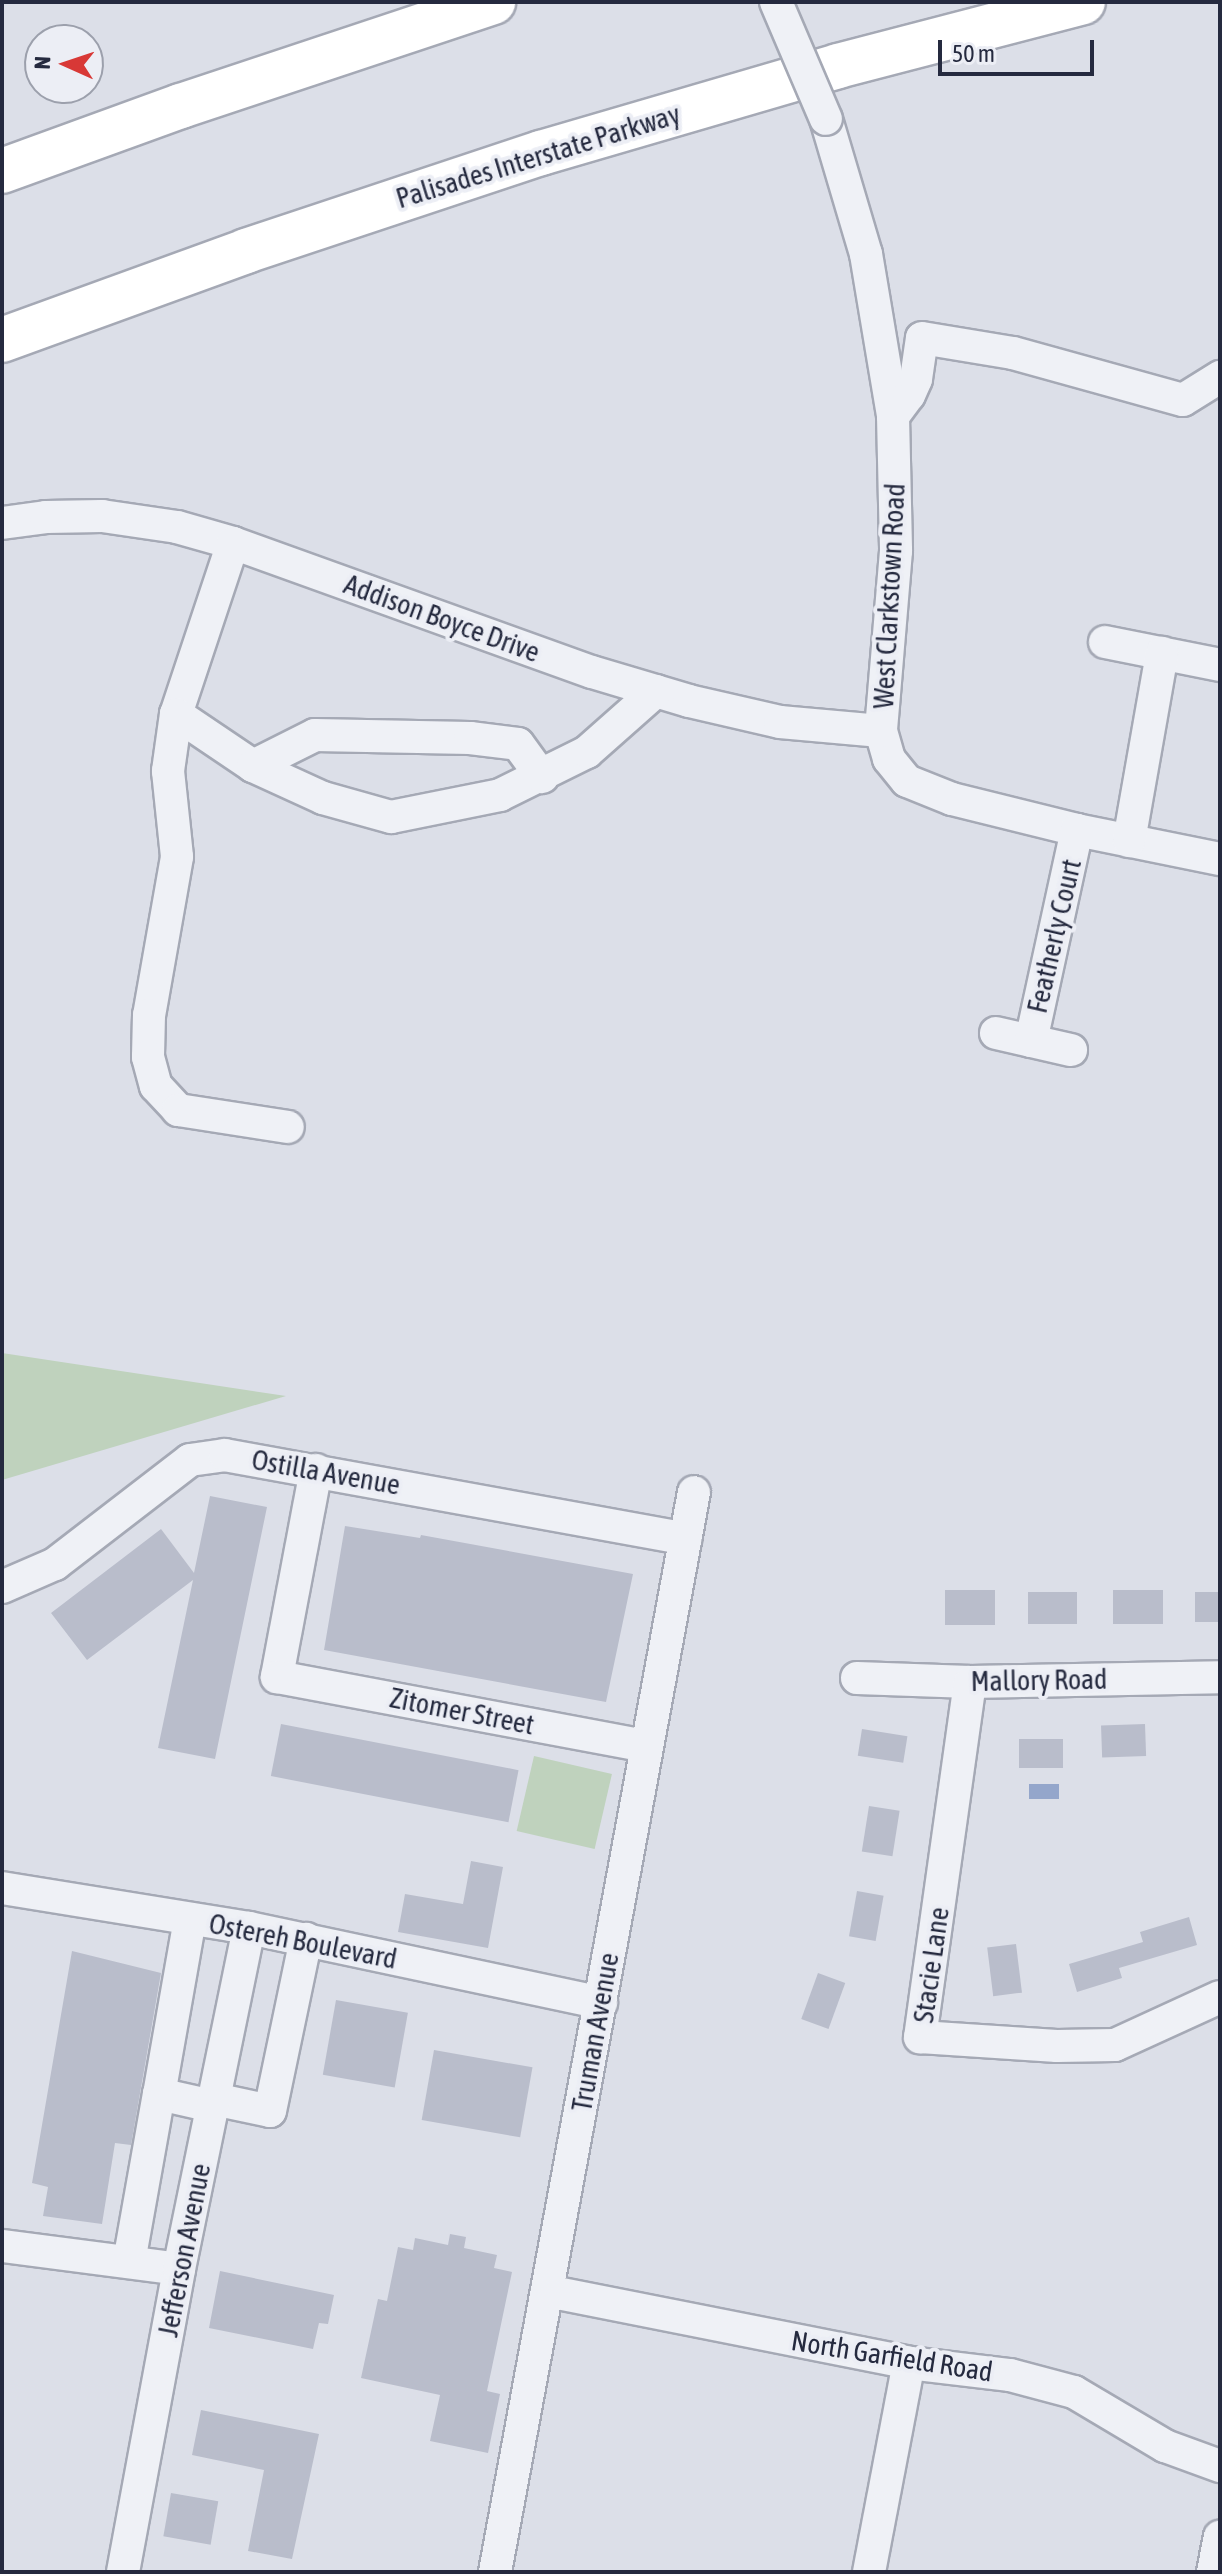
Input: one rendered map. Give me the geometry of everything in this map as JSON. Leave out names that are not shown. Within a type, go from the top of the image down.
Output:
[{"type":"highway","points":[[2,171],[225,90],[493,2]]},
{"type":"highway","name":"Palisades Interstate Parkway","points":[[2,340],[246,251],[541,153],[838,66],[1083,2]]},
{"type":"street","name":"West Clarkstown Road","points":[[776,2],[826,119],[869,268],[893,416],[896,575],[881,731],[889,759],[915,786],[952,799],[1077,830],[1220,859]]},
{"type":"street","points":[[893,416],[909,395],[916,379],[922,338],[1013,353],[1183,400],[1220,377]]},
{"type":"street","name":"Addison Boyce Drive","points":[[2,523],[46,517],[115,517],[177,527],[233,543],[550,658],[656,691],[780,722],[881,731]]},
{"type":"street","points":[[233,543],[176,714],[168,771],[177,857],[149,1015],[148,1057],[156,1086],[178,1110],[288,1127]]},
{"type":"street","points":[[1105,642],[1220,665]]},
{"type":"street","points":[[1129,841],[1162,653]]},
{"type":"street","points":[[176,714],[253,766],[323,798],[391,817],[500,795],[542,777],[587,752],[656,691]]},
{"type":"street","points":[[253,766],[315,735],[470,738],[518,744],[542,777]]},
{"type":"street","name":"Featherly Court","points":[[1031,1041],[1077,830]]},
{"type":"street","name":"Featherly Court","points":[[996,1033],[1071,1050]]},
{"type":"street","name":"Ostilla Avenue","points":[[2,1587],[55,1564],[190,1460],[225,1455],[685,1539]]},
{"type":"street","name":"Zitomer Street","points":[[316,1470],[277,1677],[647,1746]]},
{"type":"street","name":"Truman Avenue","points":[[495,2572],[694,1492]]},
{"type":"street","name":"Mallory Road","points":[[857,1678],[970,1682],[1220,1677]]},
{"type":"street","name":"Stacie Lane","points":[[970,1682],[920,2037],[1057,2046],[1115,2045],[1220,1997]]},
{"type":"street","name":"Ostereh Boulevard","points":[[2,1888],[249,1928],[601,2003]]},
{"type":"street","points":[[129,2262],[190,1919]]},
{"type":"street","name":"Jefferson Avenue","points":[[123,2572],[179,2269],[249,1928]]},
{"type":"street","points":[[159,2094],[270,2111],[306,1939]]},
{"type":"street","points":[[2,2246],[179,2269]]},
{"type":"street","name":"North Garfield Road","points":[[547,2291],[909,2363],[1010,2375],[1074,2392],[1165,2446],[1220,2466]]},
{"type":"street","points":[[869,2572],[909,2363]]},
{"type":"street","points":[[1213,2572],[1220,2537]]},
{"type":"green space","points":[[2,1353],[286,1396],[2,1480]]},
{"type":"green space","points":[[534,1756],[612,1774],[595,1849],[517,1831]]},
{"type":"water","points":[[1029,1784],[1059,1784],[1059,1799],[1029,1799]]},
{"type":"building","points":[[210,1496],[267,1507],[215,1759],[158,1748],[193,1580],[87,1660],[51,1613],[161,1529],[194,1573]]},
{"type":"building","points":[[345,1526],[420,1538],[421,1535],[633,1574],[606,1702],[324,1650]]},
{"type":"building","points":[[945,1590],[995,1590],[995,1625],[945,1625]]},
{"type":"building","points":[[1113,1590],[1163,1590],[1163,1624],[1113,1624]]},
{"type":"building","points":[[1028,1592],[1077,1592],[1077,1624],[1028,1624]]},
{"type":"building","points":[[1195,1592],[1220,1592],[1220,1622],[1195,1622]]},
{"type":"building","points":[[281,1724],[519,1770],[508,1822],[271,1776]]},
{"type":"building","points":[[1145,1724],[1146,1756],[1102,1758],[1101,1726]]},
{"type":"building","points":[[862,1729],[907,1736],[903,1763],[858,1756]]},
{"type":"building","points":[[1019,1739],[1063,1739],[1063,1768],[1019,1768]]},
{"type":"building","points":[[869,1806],[900,1811],[892,1856],[862,1851]]},
{"type":"building","points":[[471,1861],[503,1867],[488,1948],[398,1932],[405,1894],[463,1904]]},
{"type":"building","points":[[857,1891],[884,1896],[876,1941],[849,1936]]},
{"type":"building","points":[[1189,1917],[1197,1945],[1119,1968],[1122,1978],[1077,1992],[1069,1964],[1143,1942],[1140,1932]]},
{"type":"building","points":[[1016,1944],[1022,1993],[993,1996],[987,1948]]},
{"type":"building","points":[[72,1951],[161,1973],[131,2145],[115,2143],[102,2224],[43,2216],[48,2187],[32,2183]]},
{"type":"building","points":[[818,1973],[845,1983],[828,2029],[801,2019]]},
{"type":"building","points":[[336,2000],[408,2013],[395,2088],[323,2075]]},
{"type":"building","points":[[434,2050],[532,2067],[520,2137],[422,2120]]},
{"type":"building","points":[[450,2234],[466,2237],[464,2248],[497,2255],[494,2268],[512,2272],[487,2391],[500,2394],[488,2453],[430,2441],[440,2395],[361,2378],[378,2299],[387,2301],[398,2247],[413,2250],[415,2238],[448,2245]]},
{"type":"building","points":[[220,2271],[334,2295],[328,2324],[319,2323],[313,2349],[209,2328]]},
{"type":"building","points":[[201,2410],[319,2434],[292,2559],[248,2551],[264,2470],[192,2455]]},
{"type":"building","points":[[171,2493],[218,2501],[211,2545],[163,2536]]}]
